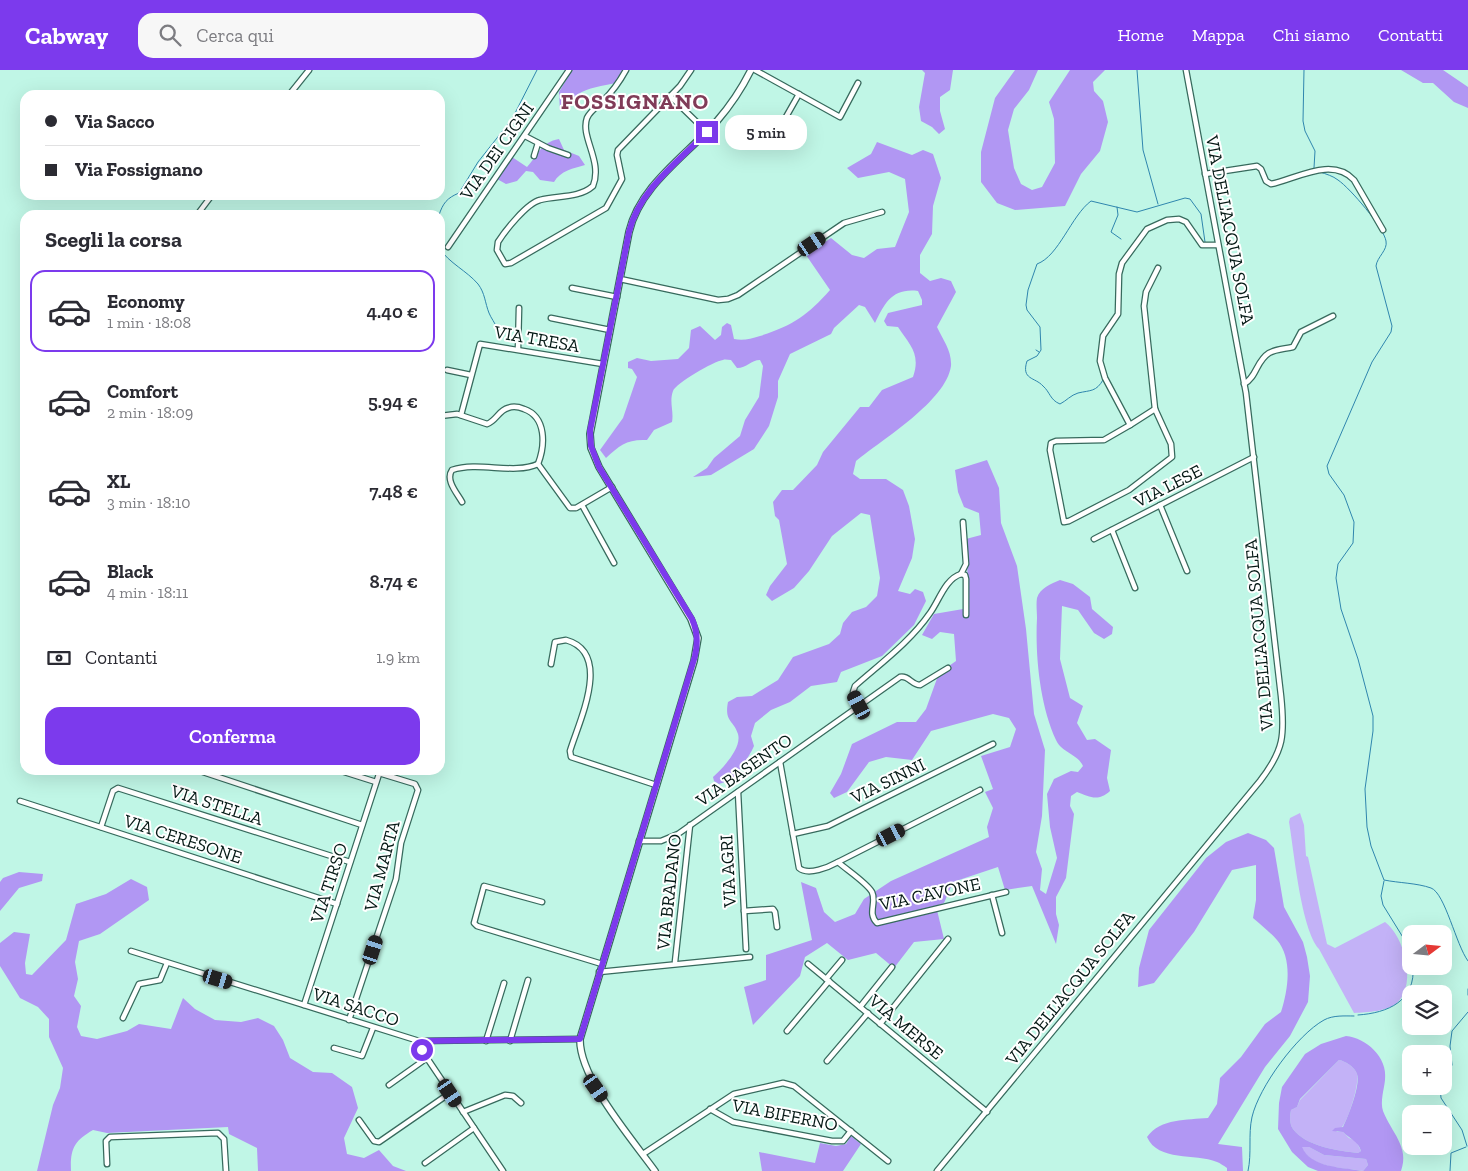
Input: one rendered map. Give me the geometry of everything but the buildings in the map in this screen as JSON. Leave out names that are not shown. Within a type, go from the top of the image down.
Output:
[{"type":"street","points":[[294,90],[309,70]]},
{"type":"street","name":"VIA DEI CIGNI","points":[[448,247],[569,70]]},
{"type":"street","points":[[626,70],[617,84],[589,114],[587,119],[596,170],[593,186],[570,196],[533,203],[498,242],[498,250],[505,264],[510,263],[606,208],[622,179],[617,155],[618,150],[670,96],[691,70]]},
{"type":"street","points":[[655,1171],[589,1077],[582,1058],[580,1039],[695,656],[697,633],[690,616],[596,461],[590,442],[591,426],[631,226],[639,204],[707,132],[729,106],[753,70],[840,117],[858,83]]},
{"type":"street","name":"VIA DELL'ACQUA SOLFA","points":[[938,1171],[1260,781],[1280,752],[1283,732],[1282,701],[1244,384],[1186,70]]},
{"type":"street","points":[[778,130],[799,94]]},
{"type":"street","points":[[670,96],[707,132]]},
{"type":"street","points":[[525,136],[568,154]]},
{"type":"street","points":[[534,156],[538,143]]},
{"type":"street","points":[[1205,174],[1257,166],[1262,169],[1266,181],[1271,184],[1310,172],[1330,169],[1339,171],[1354,180],[1383,230]]},
{"type":"street","points":[[620,279],[718,300],[728,299],[738,295],[844,223],[882,212]]},
{"type":"street","points":[[1130,425],[1105,378],[1100,361],[1103,336],[1119,312],[1119,274],[1122,263],[1148,229],[1170,219],[1180,219],[1188,223],[1201,245],[1218,245]]},
{"type":"street","points":[[1154,409],[1104,440],[1056,441],[1051,443],[1050,450],[1064,522],[1129,490],[1170,459],[1172,455],[1172,448],[1154,409],[1144,304],[1146,292],[1158,268]]},
{"type":"street","points":[[572,288],[616,297]]},
{"type":"street","points":[[518,349],[519,308]]},
{"type":"street","points":[[1244,384],[1252,379],[1259,364],[1267,354],[1294,346],[1301,332],[1333,316]]},
{"type":"street","points":[[551,318],[610,330]]},
{"type":"street","name":"VIA TRESA","points":[[460,415],[479,344],[484,343],[603,364]]},
{"type":"street","points":[[447,370],[471,375]]},
{"type":"street","points":[[445,415],[460,415],[487,424],[491,423],[500,412],[507,408],[520,408],[532,413],[540,424],[543,440],[538,464]]},
{"type":"street","name":"VIA LESE","points":[[1094,539],[1254,457]]},
{"type":"street","points":[[538,464],[570,508],[575,509],[612,487]]},
{"type":"street","points":[[462,502],[450,481],[452,470],[486,466],[525,468],[538,464]]},
{"type":"street","points":[[582,505],[614,563]]},
{"type":"street","points":[[1160,505],[1187,571]]},
{"type":"street","points":[[859,705],[853,692],[854,686],[915,632],[949,583],[961,574],[966,564],[963,522]]},
{"type":"street","points":[[1112,530],[1135,588]]},
{"type":"street","points":[[961,574],[966,579],[966,615]]},
{"type":"street","points":[[551,664],[555,642],[566,640],[581,648],[591,669],[591,684],[570,751],[571,757],[656,785]]},
{"type":"street","name":"VIA BASENTO","points":[[639,841],[666,839],[690,825],[859,705],[902,677],[920,685],[948,668]]},
{"type":"street","name":"VIA SINNI","points":[[793,834],[828,826],[993,744]]},
{"type":"street","points":[[780,762],[798,865],[801,871],[823,868],[838,862],[980,790]]},
{"type":"street","points":[[212,775],[362,825]]},
{"type":"street","points":[[354,775],[376,782]]},
{"type":"street","name":"VIA TIRSO","points":[[304,1005],[379,775]]},
{"type":"street","name":"VIA MARTA","points":[[349,1020],[396,879],[401,843],[418,789],[415,784],[391,775]]},
{"type":"street","name":"VIA STELLA","points":[[100,827],[112,791],[119,788],[350,862]]},
{"type":"street","name":"VIA AGRI","points":[[738,792],[746,949]]},
{"type":"street","name":"VIA CERESONE","points":[[20,801],[337,904]]},
{"type":"street","name":"VIA BRADANO","points":[[675,962],[690,825]]},
{"type":"street","name":"VIA CAVONE","points":[[838,862],[870,890],[873,899],[872,914],[874,920],[878,923],[898,916],[1006,892]]},
{"type":"street","points":[[542,902],[484,886],[474,923],[477,926],[602,964]]},
{"type":"street","points":[[992,895],[1002,933]]},
{"type":"street","points":[[744,911],[773,909],[776,912],[777,927]]},
{"type":"street","points":[[880,1024],[948,939]]},
{"type":"street","name":"VIA SACCO","points":[[131,951],[419,1041],[486,1042],[580,1039]]},
{"type":"street","points":[[599,972],[750,957]]},
{"type":"street","points":[[787,1031],[842,960]]},
{"type":"street","points":[[123,1018],[138,985],[144,982],[160,980],[167,963]]},
{"type":"street","name":"VIA MERSE","points":[[808,964],[987,1112]]},
{"type":"street","points":[[860,1007],[892,967]]},
{"type":"street","points":[[510,1041],[528,980]]},
{"type":"street","points":[[486,1042],[504,983]]},
{"type":"street","points":[[827,1061],[868,1014]]},
{"type":"street","points":[[334,1048],[362,1056],[373,1028]]},
{"type":"street","points":[[419,1041],[427,1058],[503,1171]]},
{"type":"street","points":[[389,1085],[427,1058]]},
{"type":"street","name":"VIA BIFERNO","points":[[643,1154],[739,1092],[789,1083],[888,1161]]},
{"type":"street","points":[[360,1120],[374,1141],[379,1142],[450,1093]]},
{"type":"street","points":[[463,1112],[505,1095],[512,1096],[521,1103]]},
{"type":"street","name":"VIA BIFERNO","points":[[710,1109],[733,1122],[832,1142],[843,1141],[851,1131]]},
{"type":"street","points":[[425,1163],[474,1128]]},
{"type":"street","points":[[107,1164],[106,1141],[110,1137],[218,1132],[224,1139],[226,1171]]},
{"type":"shaded area","points":[[572,70],[624,70],[616,83],[581,92],[560,111],[559,92]]},
{"type":"shaded area","points":[[922,70],[953,70],[950,90],[940,97],[940,111],[945,129],[939,134],[932,127],[921,121],[919,107],[925,73]]},
{"type":"shaded area","points":[[1015,70],[1038,70],[1029,90],[1014,109],[1008,130],[1014,168],[1021,184],[1032,190],[1042,187],[1055,163],[1054,119],[1049,102],[1070,70],[1105,70],[1093,82],[1094,91],[1103,101],[1108,122],[1100,151],[1081,174],[1065,206],[1015,210],[997,203],[981,182],[981,152],[995,98]]},
{"type":"shaded area","points":[[1401,70],[1443,70],[1468,87],[1468,108],[1454,102],[1433,83],[1423,83]]},
{"type":"shaded area","points":[[559,139],[564,150],[579,156],[585,165],[564,173],[554,182],[540,180],[533,172],[526,171],[517,181],[506,184],[497,179],[512,157],[527,167],[544,146]]},
{"type":"shaded area","points":[[877,142],[912,155],[923,150],[933,154],[941,178],[933,206],[932,234],[920,255],[920,273],[930,281],[941,278],[951,281],[956,292],[937,327],[950,355],[951,366],[947,379],[926,406],[897,431],[856,461],[853,474],[860,479],[886,479],[903,490],[909,506],[915,539],[912,558],[898,591],[910,594],[915,589],[923,592],[926,601],[914,625],[882,656],[841,672],[837,682],[811,686],[790,702],[771,710],[755,723],[751,736],[754,746],[750,755],[734,779],[719,784],[714,781],[713,777],[731,757],[738,739],[736,729],[728,717],[728,702],[737,697],[752,696],[778,680],[793,657],[829,644],[840,634],[843,623],[852,612],[866,607],[877,596],[880,578],[870,515],[861,513],[832,536],[809,571],[794,588],[772,601],[766,595],[770,586],[787,564],[779,520],[775,516],[773,502],[782,490],[793,490],[817,465],[823,452],[860,407],[869,407],[882,390],[913,377],[916,362],[913,350],[898,327],[887,326],[884,321],[888,313],[922,305],[918,291],[902,292],[891,298],[882,309],[875,323],[865,307],[859,305],[834,328],[831,334],[790,354],[778,381],[778,397],[769,426],[754,449],[711,475],[693,477],[707,468],[714,458],[740,436],[745,420],[759,397],[763,366],[760,360],[737,368],[731,360],[718,361],[704,368],[681,383],[673,391],[671,399],[672,422],[654,430],[647,440],[624,444],[606,458],[600,450],[623,418],[637,377],[632,369],[628,368],[628,362],[637,358],[651,361],[678,359],[689,348],[691,330],[700,326],[715,340],[721,335],[722,327],[727,323],[731,325],[734,339],[744,340],[771,332],[799,319],[830,290],[806,255],[831,238],[852,255],[864,258],[877,249],[895,247],[909,212],[905,179],[889,172],[858,178],[847,168],[871,154]]},
{"type":"shaded area","points":[[987,460],[999,488],[1001,523],[1017,566],[1026,629],[1034,714],[1045,750],[1042,816],[1036,852],[1042,869],[1040,890],[1046,894],[1057,858],[1050,827],[1047,794],[1054,779],[1071,771],[1078,772],[1083,766],[1078,759],[1066,751],[1056,740],[1046,712],[1038,664],[1038,595],[1043,589],[1060,580],[1073,584],[1090,597],[1092,609],[1113,627],[1112,634],[1104,639],[1094,633],[1078,610],[1062,606],[1060,659],[1070,698],[1083,706],[1077,723],[1087,740],[1095,739],[1111,750],[1107,778],[1110,791],[1098,797],[1090,797],[1077,792],[1071,796],[1070,806],[1074,814],[1066,878],[1056,897],[1056,914],[1059,925],[1056,944],[1032,886],[1005,890],[998,867],[953,882],[944,903],[936,906],[944,939],[914,942],[894,968],[876,953],[848,960],[827,943],[805,957],[800,976],[753,1025],[744,987],[766,980],[766,955],[812,940],[801,882],[816,888],[824,912],[835,922],[855,914],[864,899],[891,881],[989,837],[987,827],[993,808],[985,792],[993,789],[981,756],[1010,747],[1016,729],[1009,718],[993,714],[931,731],[912,760],[886,757],[869,762],[847,792],[834,798],[830,793],[841,774],[852,744],[897,722],[916,722],[926,709],[939,673],[956,661],[954,634],[940,632],[932,639],[922,635],[934,614],[969,608],[966,539],[981,535],[979,513],[964,507],[958,492],[955,470]]},
{"type":"shaded area","points":[[1300,813],[1304,825],[1306,856],[1308,857],[1327,944],[1335,948],[1385,922],[1398,938],[1402,948],[1402,975],[1407,975],[1407,983],[1406,985],[1402,985],[1402,997],[1394,1005],[1377,1011],[1354,1013],[1307,925],[1296,870],[1290,818]]},
{"type":"shaded area","points":[[1248,833],[1266,840],[1274,848],[1284,907],[1303,942],[1310,976],[1308,1002],[1290,1036],[1265,1067],[1218,1144],[1242,1147],[1243,1171],[1227,1171],[1227,1168],[1208,1159],[1168,1154],[1152,1145],[1147,1137],[1159,1126],[1167,1123],[1208,1118],[1217,1104],[1220,1078],[1241,1057],[1265,1024],[1281,1012],[1286,994],[1287,965],[1282,948],[1277,940],[1253,918],[1256,900],[1256,865],[1232,870],[1194,932],[1154,983],[1138,987],[1139,968],[1149,930],[1206,858],[1226,842]]},
{"type":"shaded area","points":[[19,872],[43,874],[42,881],[19,888],[0,911],[0,882],[3,878]]},
{"type":"shaded area","points":[[131,879],[147,887],[149,900],[100,934],[79,941],[75,962],[78,979],[74,996],[81,1006],[77,1027],[81,1036],[97,1039],[127,1031],[139,1024],[171,1029],[183,998],[195,1009],[215,1020],[241,1022],[258,1018],[274,1026],[283,1040],[290,1058],[313,1072],[332,1073],[352,1087],[358,1108],[344,1138],[347,1154],[364,1158],[379,1150],[393,1166],[406,1171],[258,1171],[257,1148],[229,1134],[228,1127],[107,1133],[93,1130],[81,1138],[74,1146],[71,1157],[71,1171],[37,1171],[53,1105],[60,1088],[63,1068],[49,1037],[49,1019],[38,1007],[20,998],[0,966],[0,943],[14,932],[30,934],[25,963],[26,974],[32,975],[66,940],[76,904],[106,894]]},
{"type":"shaded area","points":[[1346,1036],[1361,1040],[1379,1056],[1385,1072],[1382,1107],[1386,1119],[1401,1147],[1403,1162],[1401,1171],[1363,1171],[1368,1165],[1366,1159],[1324,1155],[1309,1147],[1302,1147],[1306,1154],[1320,1163],[1362,1171],[1318,1171],[1308,1167],[1292,1152],[1278,1129],[1279,1103],[1282,1087],[1305,1054],[1321,1044]],"holes":[[[1339,1060],[1350,1065],[1357,1074],[1356,1093],[1343,1127],[1335,1128],[1332,1131],[1343,1132],[1354,1140],[1361,1151],[1358,1153],[1314,1144],[1298,1135],[1290,1122],[1291,1110],[1297,1107],[1300,1099]]]},
{"type":"shaded area","points":[[1339,1060],[1347,1063],[1356,1071],[1357,1078],[1353,1101],[1347,1117],[1342,1128],[1336,1132],[1343,1132],[1349,1138],[1356,1141],[1361,1151],[1358,1153],[1314,1144],[1298,1135],[1290,1122],[1291,1110],[1297,1107],[1300,1100]]},
{"type":"shaded area","points":[[851,1136],[861,1144],[843,1171],[762,1171],[759,1152],[815,1163],[820,1143],[836,1146],[846,1144]]},
{"type":"shaded area","points":[[1301,1147],[1309,1147],[1324,1155],[1366,1159],[1368,1165],[1363,1171],[1328,1166],[1313,1159]]},
{"type":"waterway","points":[[441,210],[448,199],[459,193],[478,162],[512,119],[537,70]]},
{"type":"waterway","points":[[1137,70],[1143,150],[1158,204]]},
{"type":"waterway","points":[[1304,70],[1303,121],[1305,131],[1315,151],[1314,168]]},
{"type":"waterway","points":[[1320,172],[1336,179],[1350,191],[1373,218],[1386,241],[1376,266],[1392,326],[1391,332],[1372,362],[1327,466],[1329,474],[1344,495],[1354,522],[1353,543],[1338,564],[1336,578],[1341,609],[1358,659],[1373,716],[1373,731],[1365,789],[1367,827],[1371,846],[1384,880],[1426,886],[1436,892],[1446,909],[1459,944],[1468,961]]},
{"type":"waterway","points":[[1103,380],[1095,389],[1075,394],[1060,404],[1054,400],[1040,383],[1027,375],[1027,361],[1037,356],[1041,350],[1040,327],[1027,310],[1026,305],[1028,290],[1037,264],[1045,260],[1052,253],[1077,216],[1091,201],[1137,212],[1185,198],[1190,199],[1201,214],[1205,242]]},
{"type":"waterway","points":[[1117,207],[1118,215],[1111,232],[1121,239]]},
{"type":"waterway","points":[[445,255],[478,284],[484,294],[489,313],[497,328]]},
{"type":"waterway","points":[[1384,881],[1381,896],[1383,905],[1402,936]]},
{"type":"waterway","points":[[1358,1015],[1380,1011],[1398,1003],[1410,988],[1413,975]]},
{"type":"waterway","points":[[1468,989],[1468,995]]},
{"type":"waterway","points":[[1450,1045],[1452,1031],[1468,1012]]},
{"type":"waterway","points":[[1248,1171],[1252,1117],[1262,1091],[1280,1063],[1302,1037],[1324,1020],[1331,1017],[1354,1016]]},
{"type":"waterway","points":[[1441,1095],[1462,1130],[1467,1146]]},
{"type":"waterway","points":[[1450,1171],[1451,1153],[1466,1147]]},
{"type":"district","name":"FOSSIGNANO","points":[[635,101]]},
{"type":"route","points":[[422,1050],[419,1041],[486,1042],[580,1039],[698,642],[692,619],[599,467],[592,452],[590,431],[629,232],[635,212],[645,196],[707,132]]}]
